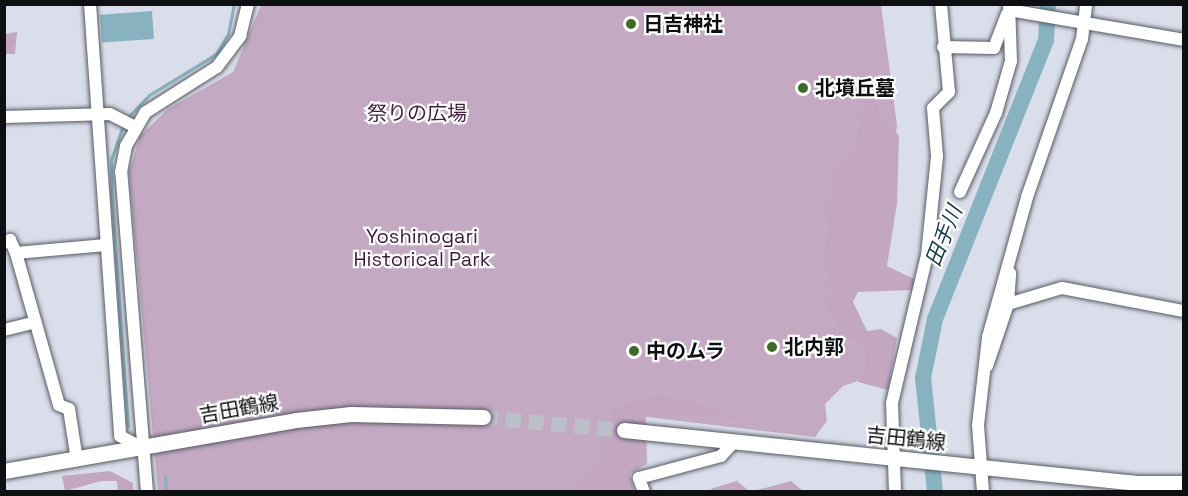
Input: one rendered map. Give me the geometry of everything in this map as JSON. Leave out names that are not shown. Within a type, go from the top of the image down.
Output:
[{"type":"main road","name":"吉田鶴線","points":[[4,471],[351,414],[483,417]]},
{"type":"main road","name":"吉田鶴線","points":[[624,430],[894,461],[1184,483]]},
{"type":"street","points":[[90,4],[120,436],[143,447]]},
{"type":"street","points":[[147,492],[121,172],[135,126],[164,98],[217,67],[240,36],[248,4]]},
{"type":"street","points":[[896,492],[892,403],[927,255],[937,156],[933,108],[949,92],[943,47],[941,4]]},
{"type":"street","points":[[983,492],[985,468],[978,425],[982,372],[1010,257],[1085,24],[1086,4]]},
{"type":"street","points":[[943,47],[993,48],[1010,6]]},
{"type":"street","points":[[1010,6],[1085,24],[1184,40]]},
{"type":"street","points":[[960,192],[996,113],[1011,61],[1010,6]]},
{"type":"street","points":[[4,117],[98,113],[120,118],[135,126]]},
{"type":"street","points":[[4,243],[10,240],[16,253],[59,405],[69,409],[77,459]]},
{"type":"street","points":[[16,253],[106,245]]},
{"type":"street","points":[[982,372],[992,360],[1008,304],[1010,257]]},
{"type":"street","points":[[1008,304],[1062,288],[1184,311]]},
{"type":"street","points":[[4,330],[35,322]]},
{"type":"street","points":[[113,357],[136,355]]},
{"type":"street","points":[[644,492],[639,478],[721,456],[734,442]]},
{"type":"street","points":[[894,461],[904,476],[903,492]]},
{"type":"green space","name":"Yoshinogari Historical Park","points":[[261,5],[881,5],[897,125],[884,268],[856,281],[849,299],[851,318],[874,342],[870,377],[843,386],[825,404],[827,421],[815,437],[646,417],[647,464],[630,474],[634,491],[158,491],[129,172],[140,136],[168,109],[233,72]]},
{"type":"shaded area","points":[[17,32],[15,54],[5,54],[5,34]]},
{"type":"shaded area","points":[[869,83],[878,112],[899,136],[897,204],[887,266],[916,280],[913,290],[858,292],[853,302],[867,331],[881,329],[897,338],[888,390],[858,382],[868,365],[866,344],[845,338],[823,300],[832,291],[825,265],[833,173],[857,141]]},
{"type":"shaded area","points":[[658,395],[691,401],[743,420],[624,412],[621,447],[641,447],[639,463],[626,471],[628,491],[571,492],[597,461],[613,408]]},
{"type":"shaded area","points":[[110,471],[133,483],[133,491],[118,491],[117,481],[101,481],[65,491],[62,476]]},
{"type":"shaded area","points":[[737,481],[749,491],[709,491],[713,488]]},
{"type":"shaded area","points":[[791,481],[803,491],[753,491]]},
{"type":"water","points":[[152,11],[154,39],[102,43],[100,15]]},
{"type":"waterway","points":[[126,119],[149,95],[216,54],[228,34],[234,4]]},
{"type":"waterway","name":"田手川","points":[[935,492],[923,378],[935,319],[1046,40],[1048,4]]},
{"type":"waterway","points":[[123,125],[111,160],[128,426]]},
{"type":"waterway","points":[[165,476],[166,492]]},
{"type":"tunnel","points":[[483,417],[624,430]]},
{"type":"place","name":"日吉神社","points":[[631,24]]},
{"type":"place","name":"北墳丘墓","points":[[803,88]]},
{"type":"place","name":"北内郭","points":[[772,347]]},
{"type":"place","name":"中のムラ","points":[[634,351]]},
{"type":"park label","name":"祭りの広場","points":[[417,113]]}]
